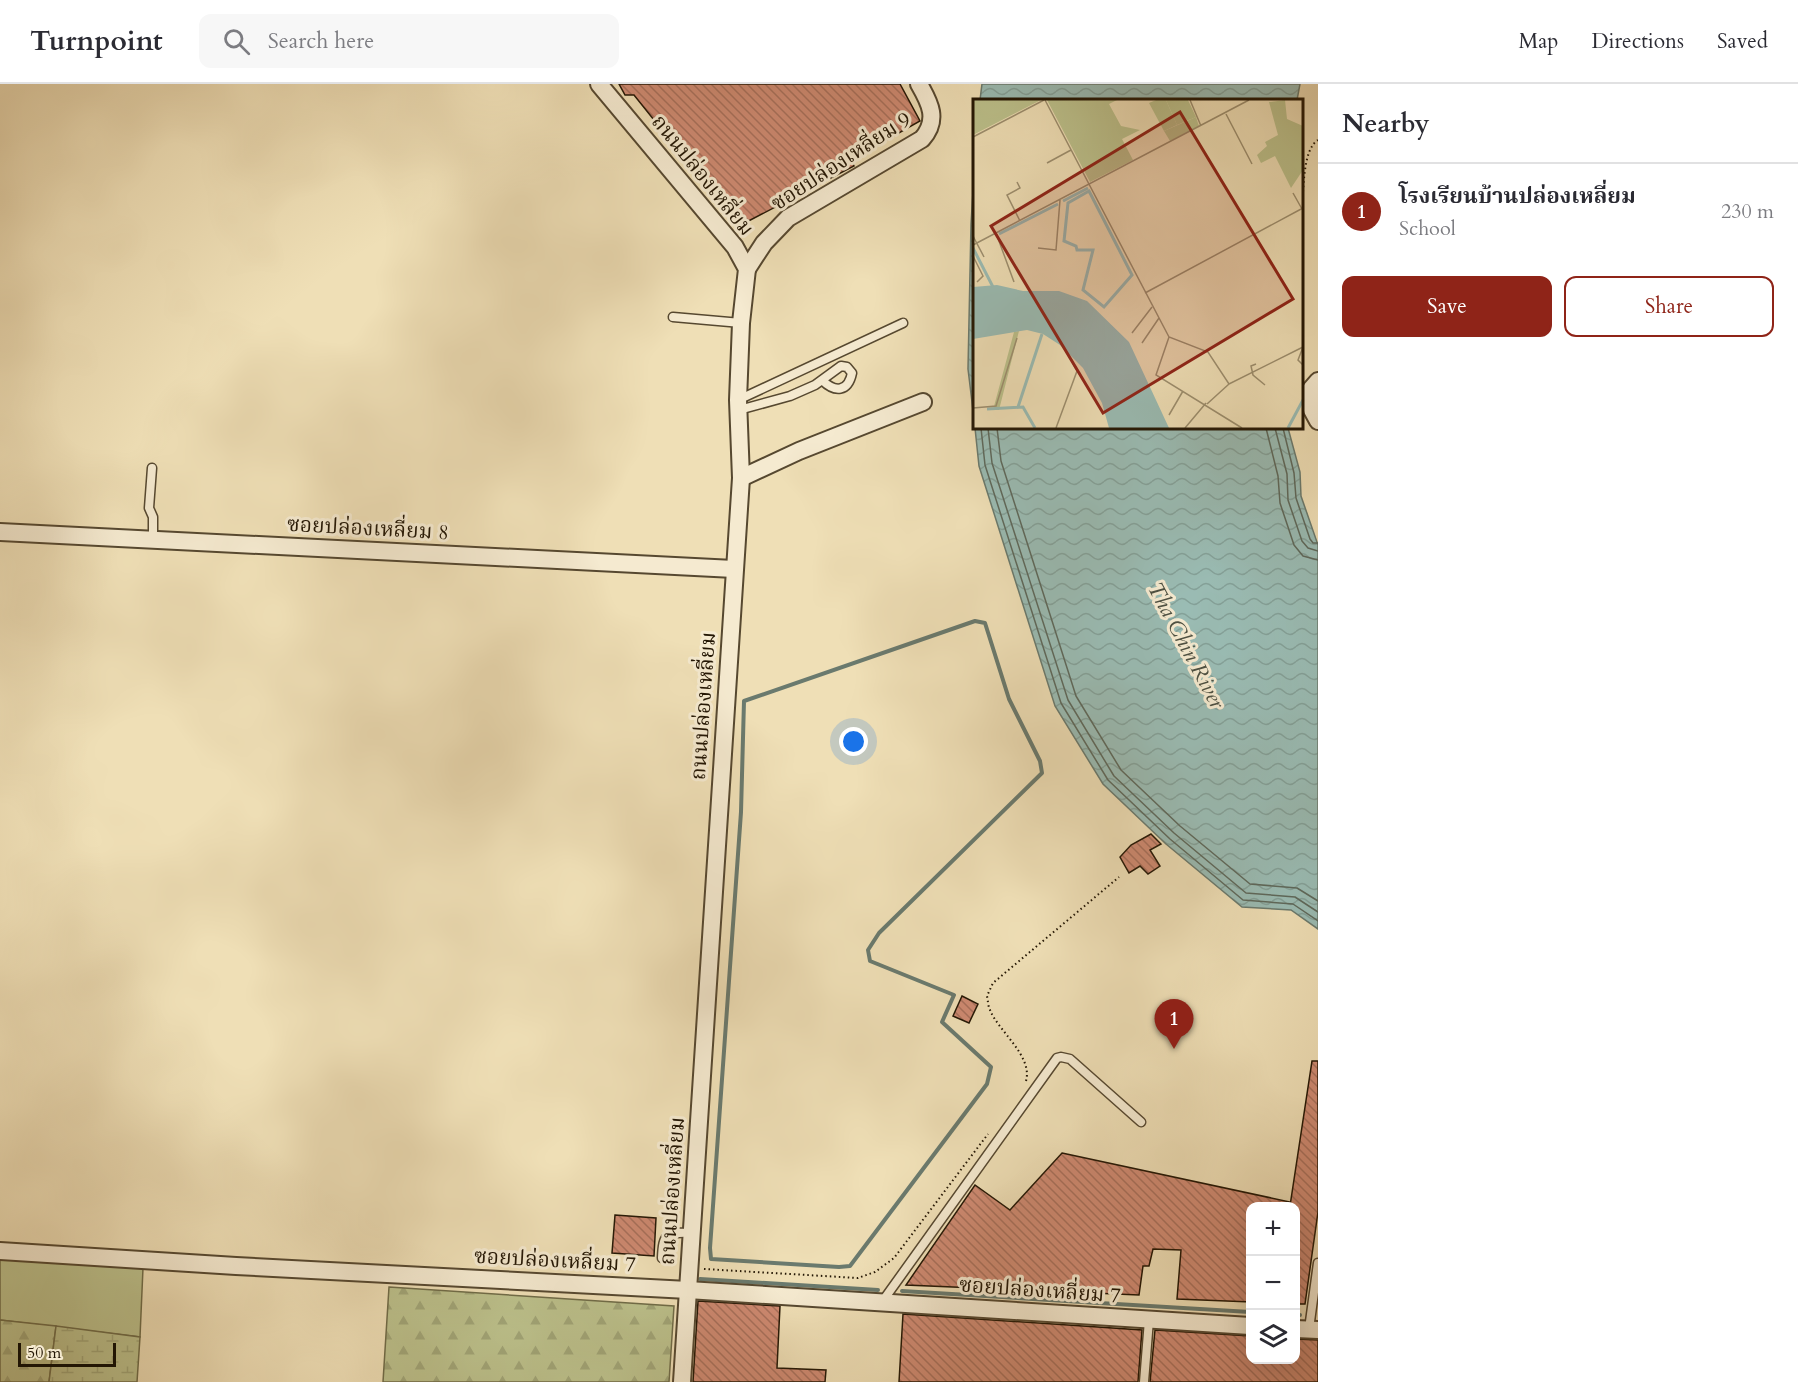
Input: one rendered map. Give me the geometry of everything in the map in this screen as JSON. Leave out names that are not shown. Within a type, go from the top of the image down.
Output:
[{"type":"street","name":"ถนนปล่องเหลี่ยม","points":[[599,84],[735,248],[747,269],[741,322],[738,405],[741,478],[682,1382]]},
{"type":"street","name":"ซอยปล่องเหลี่ยม 9","points":[[747,269],[764,243],[788,218],[922,139],[929,130],[933,116],[928,100],[919,84]]},
{"type":"street","points":[[1318,381],[1311,389],[1312,410],[1318,421]]},
{"type":"street","points":[[741,478],[798,451],[923,402]]},
{"type":"street","name":"ซอยปล่องเหลี่ยม 8","points":[[0,532],[734,570]]},
{"type":"street","name":"ซอยปล่องเหลี่ยม 7","points":[[0,1251],[688,1290],[1246,1326]]},
{"type":"lane","points":[[673,316],[741,322]]},
{"type":"lane","points":[[738,405],[903,323]]},
{"type":"lane","points":[[738,405],[772,403],[822,380]]},
{"type":"lane","points":[[152,468],[149,508],[153,517],[153,539]]},
{"type":"lane","points":[[881,1302],[1057,1058],[1070,1059],[1142,1122]]},
{"type":"lane","points":[[662,1258],[663,1241],[667,1235],[692,1233]]},
{"type":"lane","points":[[1308,1329],[1318,1263]]},
{"type":"lane","points":[[1144,1382],[1149,1320]]},
{"type":"path","points":[[1303,196],[1308,153],[1314,142],[1318,140]]},
{"type":"path","points":[[1025,1084],[1028,1073],[1025,1062],[990,1011],[987,996],[993,983],[1119,877]]},
{"type":"path","points":[[690,1268],[858,1278],[876,1272],[894,1257],[991,1130]]},
{"type":"green space","points":[[0,1259],[143,1268],[140,1337],[0,1320]]},
{"type":"green space","points":[[389,1287],[674,1306],[669,1382],[383,1382]]},
{"type":"green space","points":[[0,1320],[56,1326],[49,1382],[0,1382]]},
{"type":"green space","points":[[56,1326],[140,1337],[137,1382],[49,1382]]},
{"type":"water","points":[[982,84],[1300,84],[1297,99],[980,99]]},
{"type":"water","points":[[973,191],[973,410],[968,369]]},
{"type":"water","name":"Tha Chin River","points":[[975,429],[1288,429],[1300,472],[1301,496],[1318,545],[1318,929],[1291,910],[1242,907],[1166,844],[1103,784],[1055,706],[979,466]]},
{"type":"building","points":[[619,84],[900,84],[920,121],[851,160],[854,166],[739,226],[634,95],[625,95]]},
{"type":"building","points":[[1151,834],[1161,844],[1150,850],[1160,866],[1148,874],[1140,866],[1129,873],[1120,857],[1131,845]]},
{"type":"building","points":[[962,996],[978,1004],[969,1023],[953,1016]]},
{"type":"building","points":[[1312,1061],[1318,1061],[1318,1212],[1305,1304],[1300,1304],[1300,1202],[1291,1202]]},
{"type":"building","points":[[1062,1153],[1290,1202],[1246,1202],[1246,1302],[1177,1299],[1181,1250],[1153,1249],[1149,1266],[1143,1266],[1139,1295],[906,1285],[975,1185],[1010,1210]]},
{"type":"building","points":[[615,1215],[656,1218],[654,1256],[612,1253]]},
{"type":"building","points":[[698,1301],[780,1306],[777,1368],[826,1370],[825,1382],[693,1382]]},
{"type":"building","points":[[903,1314],[1142,1330],[1138,1382],[899,1382]]},
{"type":"building","points":[[1155,1330],[1246,1336],[1246,1364],[1300,1364],[1300,1339],[1318,1340],[1318,1382],[1150,1382]]},
{"type":"waterway","points":[[975,621],[985,623],[1009,699],[1040,761],[1042,773],[879,933],[868,950],[870,961],[954,995],[942,1022],[991,1067],[987,1084],[850,1266],[711,1259],[741,812],[744,701],[975,621]]},
{"type":"waterway","points":[[700,1279],[878,1290]]},
{"type":"waterway","points":[[902,1291],[1246,1312]]},
{"type":"place","name":"โรงเรียนบ้านปล่องเหลี่ยม","points":[[1174,1049]]}]
